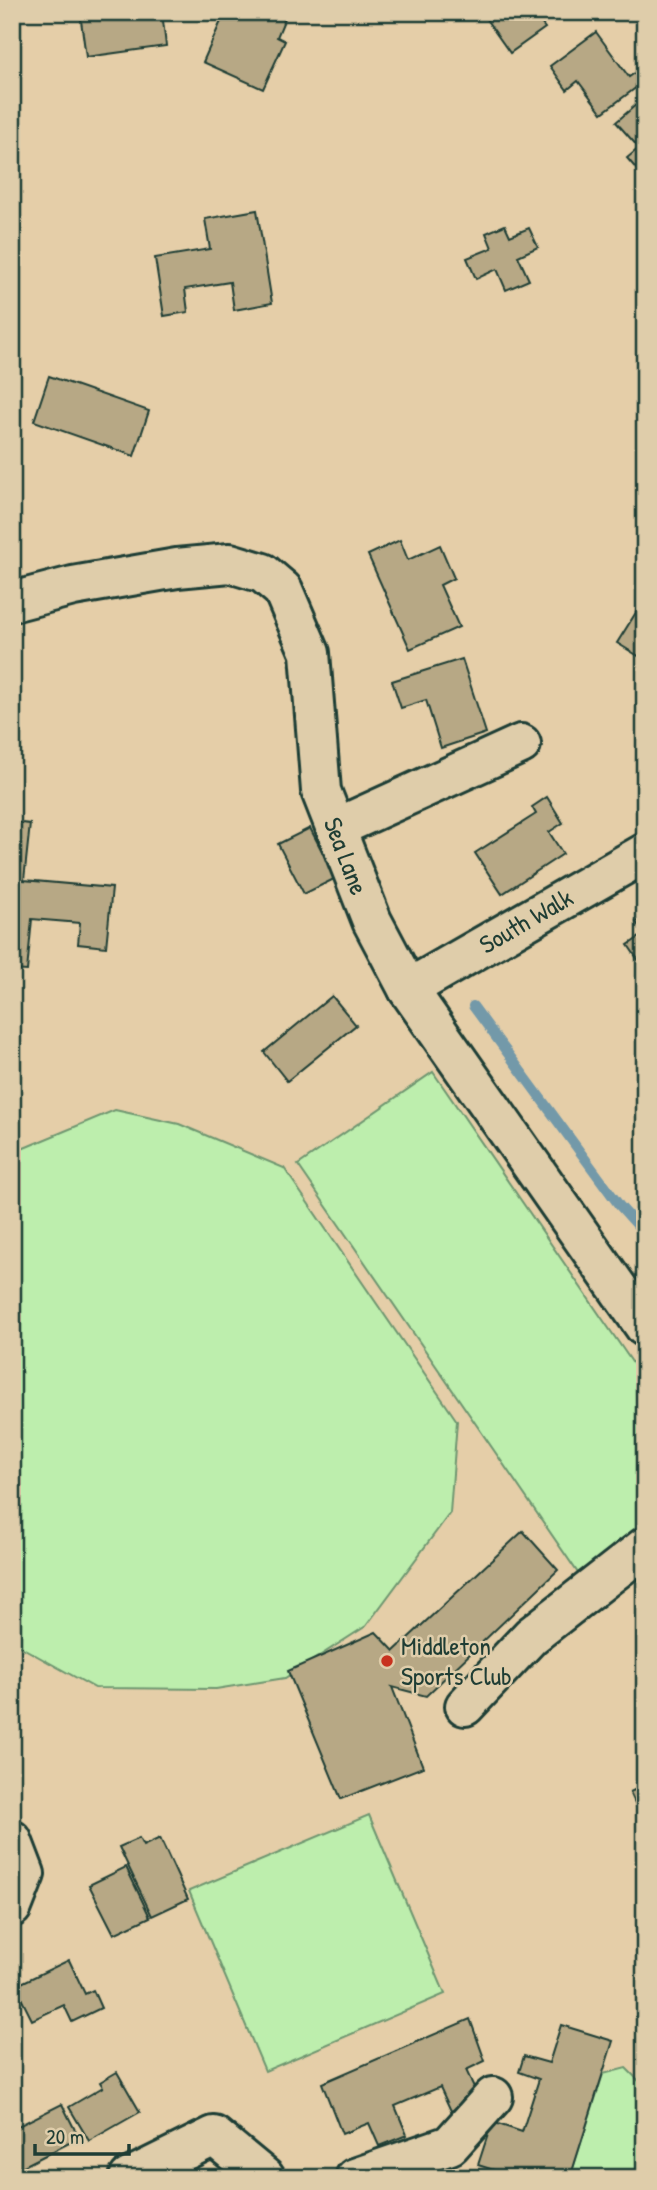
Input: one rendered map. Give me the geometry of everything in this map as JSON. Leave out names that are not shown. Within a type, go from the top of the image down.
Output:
[{"type":"street","name":"Sea Lane","points":[[12,602],[73,586],[177,568],[230,563],[263,573],[283,590],[310,653],[321,791],[372,921],[408,989],[643,1321]]},
{"type":"street","points":[[336,828],[521,744]]},
{"type":"street","name":"South Walk","points":[[408,989],[645,853]]},
{"type":"street","points":[[465,1706],[531,1636],[645,1547]]},
{"type":"street","points":[[12,1840],[25,1874],[12,1907]]},
{"type":"street","points":[[355,2178],[450,2145],[493,2097]]},
{"type":"street","points":[[129,2178],[214,2136],[265,2178]]},
{"type":"green space","points":[[433,1072],[645,1381],[645,1526],[578,1573],[298,1165]]},
{"type":"green space","points":[[115,1110],[179,1124],[284,1168],[457,1421],[450,1513],[366,1626],[285,1678],[216,1689],[95,1688],[12,1642],[12,1153]]},
{"type":"green space","points":[[369,1815],[445,1994],[265,2071],[189,1891]]},
{"type":"green space","points":[[626,2068],[645,2087],[645,2163],[640,2178],[570,2178],[603,2074]]},
{"type":"building","points":[[162,12],[166,46],[86,57],[80,13]]},
{"type":"building","points":[[225,12],[273,12],[285,18],[277,37],[285,41],[263,89],[203,62]]},
{"type":"building","points":[[481,12],[547,12],[538,19],[545,28],[510,53]]},
{"type":"building","points":[[596,32],[629,77],[643,67],[645,69],[645,81],[602,113],[578,81],[567,90],[550,66]]},
{"type":"building","points":[[645,97],[645,179],[627,158],[639,148],[616,122]]},
{"type":"building","points":[[257,210],[272,303],[234,310],[230,282],[185,289],[188,312],[164,316],[155,258],[210,249],[205,219]]},
{"type":"building","points":[[505,225],[510,236],[529,228],[538,247],[518,256],[529,280],[506,290],[497,269],[476,279],[467,258],[492,248],[486,233]]},
{"type":"building","points":[[49,376],[149,411],[134,456],[34,421]]},
{"type":"building","points":[[400,540],[408,560],[440,545],[454,578],[440,585],[459,627],[410,649],[368,555]]},
{"type":"building","points":[[645,598],[645,660],[617,643]]},
{"type":"building","points":[[462,659],[486,733],[441,748],[426,700],[401,708],[392,681]]},
{"type":"building","points":[[547,797],[563,823],[549,832],[563,854],[502,894],[475,853],[536,814],[532,807]]},
{"type":"building","points":[[12,822],[30,824],[24,880],[112,888],[106,947],[78,944],[80,923],[32,919],[27,971],[12,970]]},
{"type":"building","points":[[310,828],[336,878],[304,894],[278,844]]},
{"type":"building","points":[[645,916],[645,970],[628,945],[644,934],[636,922]]},
{"type":"building","points":[[332,996],[356,1025],[287,1081],[264,1052]]},
{"type":"building","name":"Middleton Sports Club","points":[[523,1531],[558,1570],[426,1696],[392,1687],[423,1767],[341,1799],[288,1671],[376,1632],[394,1651]]},
{"type":"building","points":[[645,1785],[645,1825],[630,1792]]},
{"type":"building","points":[[139,1838],[143,1846],[160,1838],[188,1899],[152,1916],[119,1847]]},
{"type":"building","points":[[126,1867],[150,1917],[114,1934],[89,1885]]},
{"type":"building","points":[[69,1960],[85,1994],[93,1990],[101,2008],[72,2022],[64,2005],[32,2020],[15,1986]]},
{"type":"building","points":[[470,2019],[485,2061],[466,2070],[479,2098],[451,2111],[440,2087],[395,2106],[407,2135],[379,2146],[369,2123],[342,2134],[322,2083]]},
{"type":"building","points":[[561,2025],[613,2041],[570,2178],[498,2178],[500,2172],[478,2165],[492,2122],[522,2132],[539,2079],[519,2072],[524,2056],[549,2063]]},
{"type":"building","points":[[117,2072],[140,2112],[89,2141],[69,2107],[103,2087],[100,2082]]},
{"type":"building","points":[[62,2104],[79,2138],[12,2172],[12,2129]]},
{"type":"waterway","points":[[473,1006],[619,1205],[645,1234]]},
{"type":"place","name":"Middleton Sports Club","points":[[387,1661]]}]
